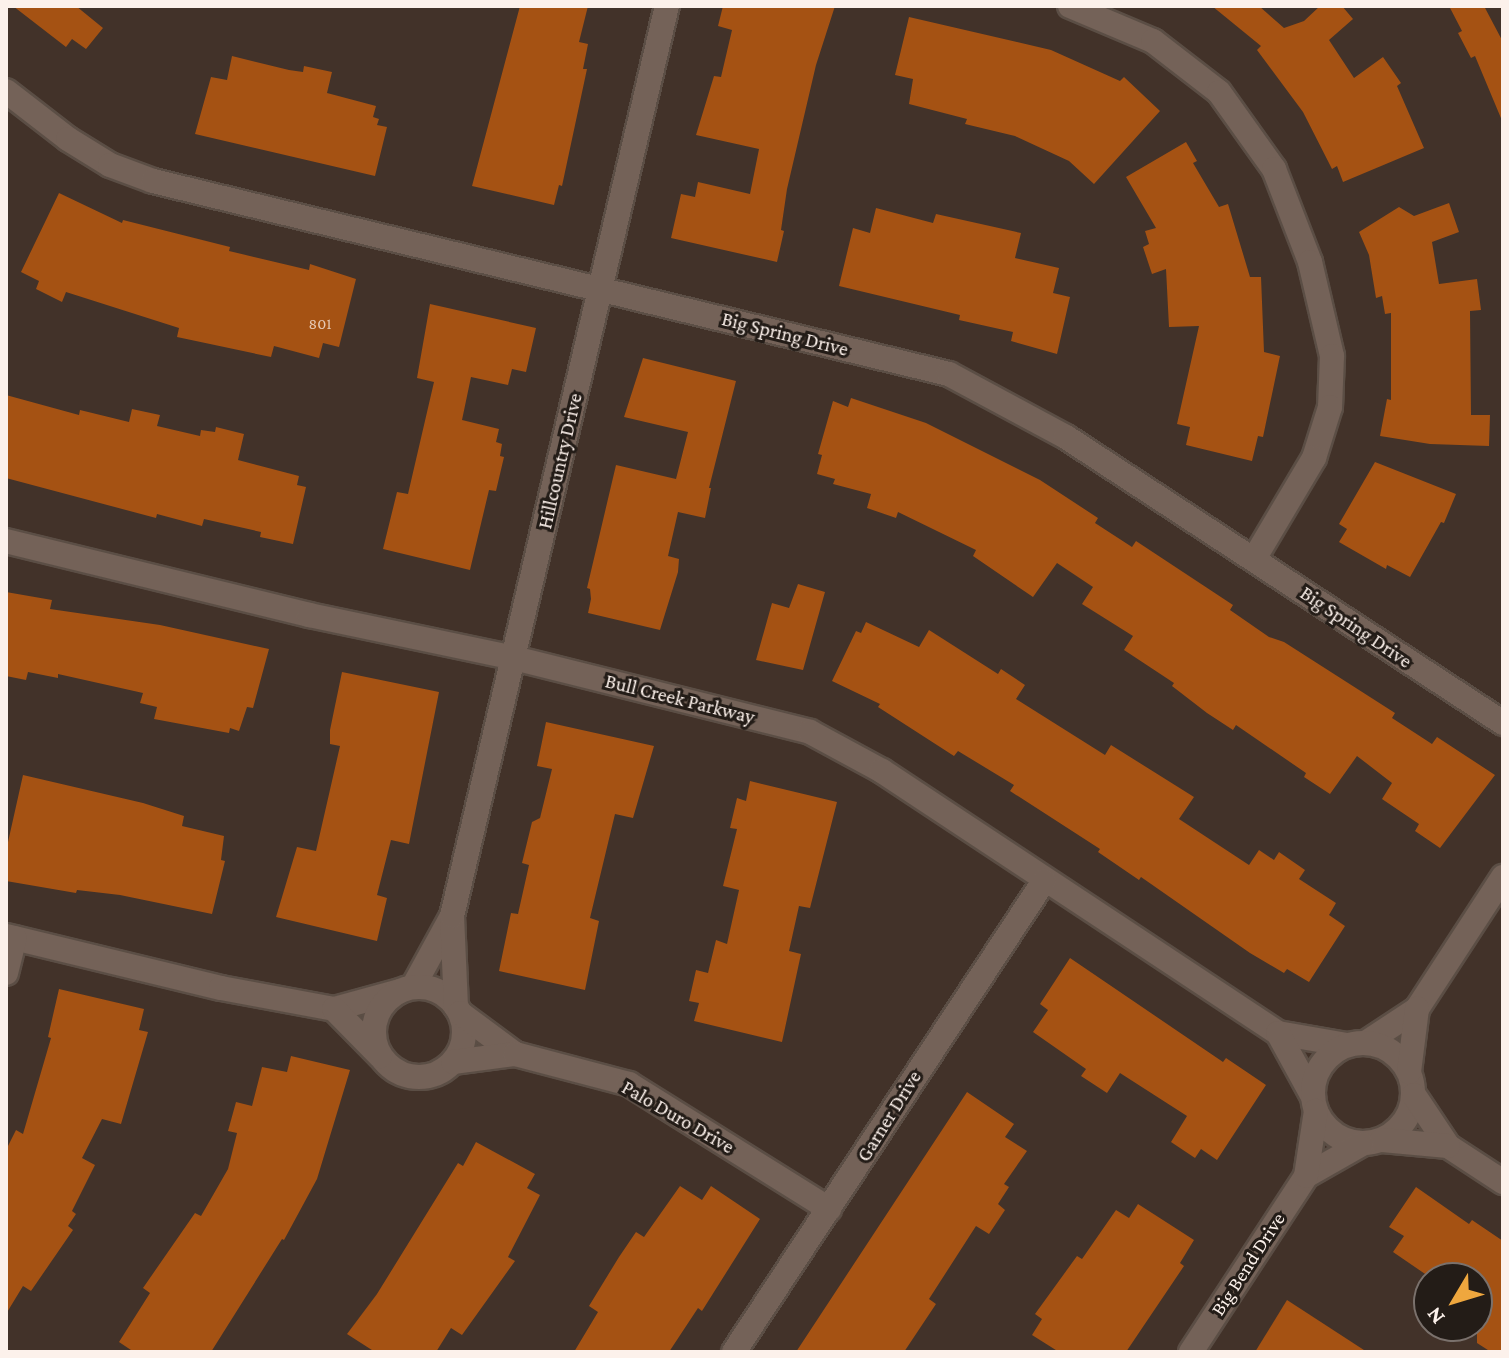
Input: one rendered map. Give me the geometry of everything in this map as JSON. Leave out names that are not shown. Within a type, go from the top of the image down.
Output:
[{"type":"street","name":"Hillcountry Drive","points":[[458,1010],[452,916],[667,6]]},
{"type":"street","points":[[1070,6],[1153,41],[1219,92],[1274,169],[1310,262],[1332,356],[1330,407],[1314,458],[1254,559]]},
{"type":"street","name":"Big Spring Drive","points":[[6,91],[78,146],[110,165],[153,181],[601,287],[949,374],[1066,437],[1503,723]]},
{"type":"street","name":"Bull Creek Parkway","points":[[6,541],[309,615],[514,658],[810,732],[882,771],[1278,1033],[1357,1044]]},
{"type":"street","points":[[1448,1146],[1372,1142],[1330,1130],[1314,1104],[1321,1065],[1332,1053],[1357,1044],[1417,1009],[1503,877]]},
{"type":"street","name":"Garner Drive","points":[[734,1352],[1044,881]]},
{"type":"street","name":"Hillcountry Drive","points":[[406,989],[452,916]]},
{"type":"street","points":[[6,973],[11,937],[221,988],[334,1009],[406,989],[437,991],[458,1010],[464,1039],[453,1062],[430,1076],[402,1074],[334,1009]]},
{"type":"street","points":[[381,1056],[374,1027],[379,1012],[406,989]]},
{"type":"street","points":[[1372,1142],[1405,1122],[1417,1009]]},
{"type":"street","name":"Palo Duro Drive","points":[[458,1010],[515,1054]]},
{"type":"street","name":"Bull Creek Parkway","points":[[1278,1033],[1314,1104]]},
{"type":"street","points":[[1357,1044],[1392,1051],[1448,1146],[1503,1182]]},
{"type":"street","name":"Palo Duro Drive","points":[[453,1062],[515,1054],[629,1084],[829,1209]]},
{"type":"street","name":"Big Bend Drive","points":[[1191,1352],[1306,1176],[1314,1104]]},
{"type":"street","name":"Big Bend Drive","points":[[1306,1176],[1372,1142]]},
{"type":"building","points":[[13,6],[76,6],[103,28],[86,49],[72,39],[66,47]]},
{"type":"building","points":[[520,6],[588,6],[579,42],[588,44],[583,69],[587,69],[562,186],[559,185],[554,205],[472,186]]},
{"type":"building","points":[[723,6],[835,6],[816,65],[787,189],[781,230],[784,231],[777,262],[671,238],[681,194],[695,197],[698,182],[750,194],[759,149],[696,135],[714,76],[721,77],[732,30],[718,26]]},
{"type":"building","points":[[1212,6],[1259,6],[1284,28],[1304,21],[1320,6],[1342,6],[1353,19],[1329,40],[1354,78],[1383,57],[1401,83],[1397,86],[1424,148],[1343,182],[1337,166],[1332,169],[1303,112],[1257,50],[1261,46]]},
{"type":"building","points":[[1449,6],[1484,6],[1503,42],[1503,123],[1475,56],[1471,58],[1458,33],[1462,31]]},
{"type":"building","points":[[909,17],[1051,50],[1120,81],[1124,77],[1160,111],[1094,184],[1069,161],[1015,136],[965,124],[967,119],[909,104],[913,79],[895,75]]},
{"type":"building","points":[[232,56],[289,70],[303,72],[304,66],[332,72],[327,93],[376,106],[373,117],[379,119],[377,125],[387,127],[375,176],[195,134],[211,77],[227,80]]},
{"type":"building","points":[[1186,142],[1197,161],[1193,163],[1219,207],[1228,204],[1250,277],[1261,277],[1264,352],[1280,356],[1263,437],[1258,436],[1252,461],[1186,445],[1190,427],[1177,424],[1199,326],[1169,327],[1166,269],[1152,274],[1143,247],[1149,244],[1145,231],[1156,228],[1126,177]]},
{"type":"building","points":[[59,193],[122,223],[123,220],[230,247],[229,251],[309,270],[310,264],[356,279],[339,347],[323,343],[319,358],[274,346],[271,357],[177,337],[179,328],[66,292],[62,302],[36,289],[39,281],[21,272]]},
{"type":"building","points":[[1449,203],[1459,232],[1432,242],[1439,284],[1477,279],[1481,310],[1470,311],[1471,415],[1490,415],[1489,446],[1430,444],[1380,436],[1387,399],[1391,400],[1391,313],[1385,314],[1382,296],[1376,298],[1369,255],[1359,232],[1399,207],[1414,216]]},
{"type":"building","points":[[876,208],[933,223],[936,214],[1021,233],[1015,258],[1059,268],[1053,293],[1070,297],[1057,354],[1011,341],[1013,332],[959,320],[960,315],[839,286],[853,228],[870,233]]},
{"type":"building","points":[[430,304],[536,328],[526,372],[512,369],[508,385],[471,377],[462,420],[499,429],[496,442],[502,444],[500,456],[504,457],[496,491],[489,490],[470,570],[383,549],[397,492],[408,494],[434,382],[417,378]]},
{"type":"building","points":[[643,358],[736,381],[709,488],[705,518],[678,512],[668,556],[679,559],[678,572],[660,630],[588,613],[591,599],[590,589],[587,588],[616,465],[676,479],[688,432],[624,417]]},
{"type":"building","points":[[6,395],[79,415],[80,410],[129,422],[132,409],[160,415],[157,426],[200,436],[201,430],[215,432],[216,427],[244,434],[238,460],[299,476],[297,485],[306,487],[293,544],[260,537],[261,532],[204,519],[202,526],[157,514],[156,518],[6,478]]},
{"type":"building","points":[[851,398],[926,423],[1040,480],[1098,518],[1095,523],[1132,547],[1136,541],[1233,605],[1230,610],[1269,637],[1284,642],[1395,713],[1392,718],[1432,744],[1437,737],[1495,775],[1440,848],[1415,831],[1419,824],[1382,799],[1392,783],[1357,756],[1330,794],[1304,777],[1306,773],[1236,725],[1233,730],[1207,713],[1172,686],[1174,683],[1124,650],[1133,636],[1082,604],[1093,587],[1057,563],[1033,597],[973,556],[976,550],[898,512],[896,518],[867,508],[871,494],[833,484],[835,479],[817,474],[822,455],[818,454],[833,401],[848,407]]},
{"type":"building","points":[[1375,462],[1456,494],[1444,523],[1441,522],[1410,577],[1387,565],[1386,569],[1339,542],[1347,529],[1339,524]]},
{"type":"building","points":[[798,584],[825,592],[803,670],[756,660],[772,603],[789,608]]},
{"type":"building","points":[[6,592],[52,600],[50,609],[160,625],[269,649],[253,708],[247,707],[239,731],[230,728],[229,733],[154,719],[157,707],[140,703],[143,693],[58,674],[58,678],[28,672],[26,680],[6,676]]},
{"type":"building","points":[[866,622],[919,647],[929,630],[998,674],[1001,669],[1025,685],[1016,699],[1105,755],[1111,745],[1194,797],[1179,819],[1249,865],[1259,850],[1274,860],[1279,852],[1305,870],[1299,879],[1336,903],[1329,915],[1345,926],[1309,982],[1287,969],[1284,973],[1250,953],[1141,877],[1139,880],[1098,852],[1100,849],[1010,791],[1014,785],[958,751],[954,756],[878,707],[880,704],[832,681],[856,631],[861,633]]},
{"type":"building","points":[[342,672],[439,692],[409,844],[391,840],[377,895],[387,898],[377,941],[276,917],[297,847],[316,851],[340,746],[330,744],[330,730]]},
{"type":"building","points":[[546,722],[654,746],[633,818],[615,814],[590,918],[599,921],[585,990],[499,971],[511,913],[518,914],[529,865],[522,863],[532,822],[540,818],[552,769],[537,766]]},
{"type":"building","points":[[23,775],[143,803],[184,816],[182,826],[224,836],[221,860],[225,861],[212,914],[120,895],[77,890],[76,893],[6,881],[6,851]]},
{"type":"building","points":[[750,781],[837,802],[810,908],[799,906],[789,951],[801,954],[782,1042],[694,1021],[699,1003],[689,1001],[696,970],[708,973],[716,940],[727,944],[739,890],[723,886],[737,829],[730,828],[737,798],[746,801]]},
{"type":"building","points":[[1070,958],[1223,1062],[1226,1058],[1266,1085],[1217,1160],[1201,1149],[1195,1158],[1171,1142],[1187,1116],[1120,1073],[1107,1093],[1081,1076],[1086,1069],[1033,1032],[1048,1010],[1040,1004]]},
{"type":"building","points":[[59,989],[144,1009],[139,1030],[148,1032],[121,1124],[102,1119],[82,1158],[95,1165],[72,1211],[76,1214],[68,1226],[73,1230],[31,1291],[23,1286],[6,1314],[6,1150],[16,1130],[23,1134],[51,1038],[48,1037]]},
{"type":"building","points":[[291,1056],[350,1070],[317,1179],[284,1240],[211,1352],[134,1352],[119,1342],[150,1293],[143,1288],[195,1213],[201,1216],[228,1169],[237,1133],[228,1131],[236,1102],[252,1106],[262,1067],[287,1072]]},
{"type":"building","points":[[967,1092],[1014,1124],[1005,1137],[1027,1151],[1004,1184],[1009,1187],[998,1204],[1005,1210],[989,1234],[976,1226],[929,1299],[936,1304],[904,1352],[796,1352]]},
{"type":"building","points":[[476,1142],[535,1174],[527,1188],[540,1195],[508,1257],[515,1261],[462,1335],[451,1328],[436,1352],[375,1352],[347,1334],[377,1294],[458,1163],[463,1166]]},
{"type":"building","points":[[680,1186],[702,1200],[711,1186],[760,1219],[702,1311],[698,1308],[669,1352],[574,1352],[598,1312],[589,1306],[619,1257],[636,1232],[644,1237]]},
{"type":"building","points":[[1416,1187],[1469,1224],[1472,1220],[1503,1241],[1503,1352],[1491,1352],[1477,1343],[1493,1342],[1493,1262],[1413,1262],[1413,1266],[1393,1252],[1404,1236],[1389,1227]]},
{"type":"building","points":[[1138,1204],[1194,1240],[1180,1263],[1184,1266],[1126,1352],[1059,1352],[1032,1335],[1042,1319],[1035,1314],[1077,1256],[1082,1259],[1116,1210],[1129,1218]]},
{"type":"building","points":[[1287,1300],[1367,1352],[1255,1352]]}]
